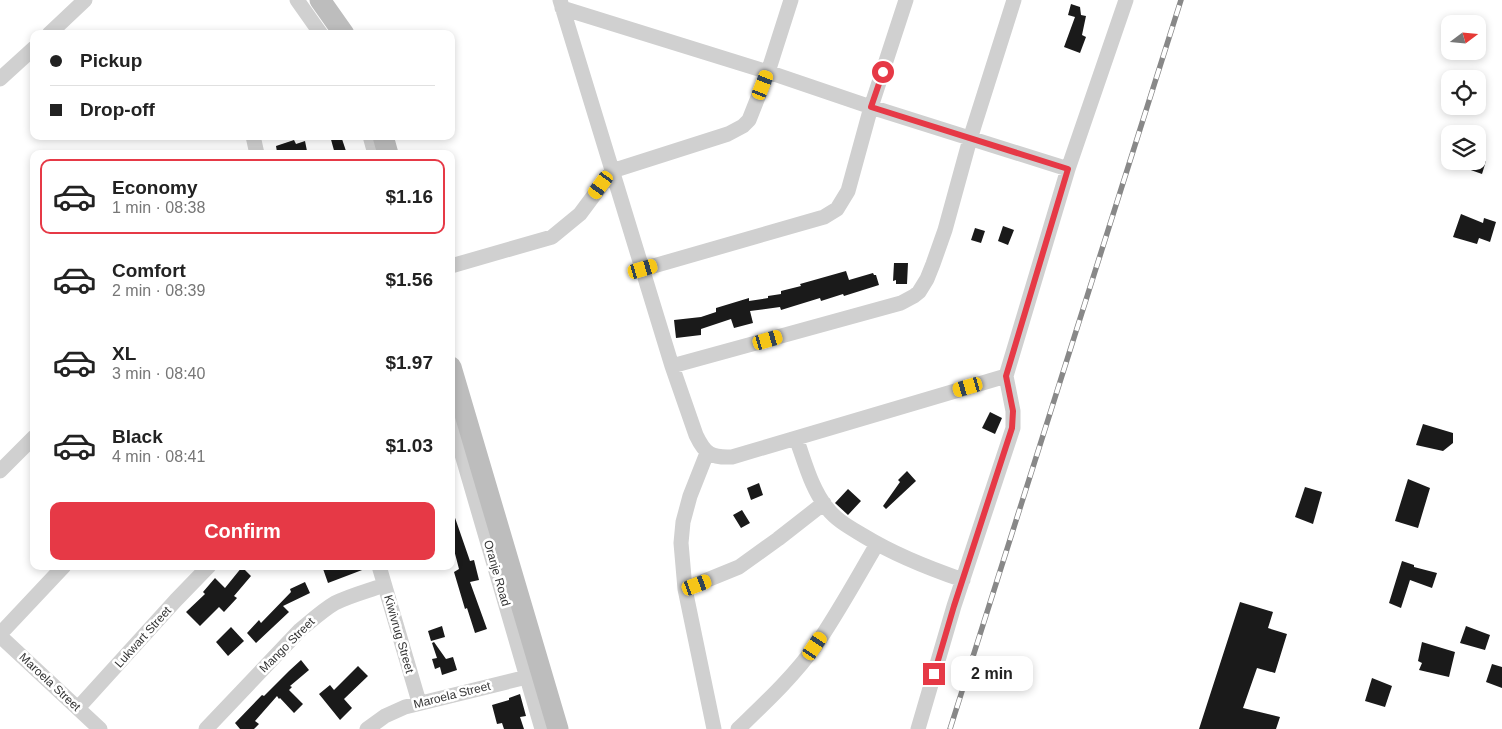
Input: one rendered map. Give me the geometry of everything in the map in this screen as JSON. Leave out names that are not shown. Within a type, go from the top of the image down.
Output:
[{"type":"street","points":[[53,30],[85,0]]},
{"type":"street","points":[[297,0],[318,30]]},
{"type":"street","points":[[320,0],[341,30]]},
{"type":"street","points":[[455,265],[552,237],[580,214],[612,171],[728,134],[743,126],[751,115],[768,72],[791,0]]},
{"type":"street","points":[[643,269],[824,217],[832,213],[842,203],[848,191],[871,107],[906,0]]},
{"type":"street","points":[[672,366],[901,303],[914,296],[927,279],[945,230],[970,139],[1014,0]]},
{"type":"street","points":[[918,729],[1012,428],[1013,411],[1006,376],[1068,169],[1126,0]]},
{"type":"street","points":[[561,4],[871,107],[1068,169]]},
{"type":"street","points":[[561,4],[672,366],[696,435],[708,453],[716,456],[732,457],[1006,376]]},
{"type":"street","points":[[0,79],[30,52]]},
{"type":"street","points":[[455,382],[534,675],[558,729]]},
{"type":"street","name":"Oranje Road","points":[[455,429],[534,675],[542,729]]},
{"type":"street","points":[[796,438],[811,480],[824,503],[845,525],[877,544],[924,566],[963,580]]},
{"type":"street","points":[[0,471],[30,441]]},
{"type":"street","points":[[708,453],[690,496],[683,522],[681,543],[685,589],[716,726]]},
{"type":"street","points":[[685,589],[739,567],[824,503]]},
{"type":"street","points":[[738,729],[768,700],[815,646],[838,612],[877,544]]},
{"type":"street","points":[[0,635],[60,570]]},
{"type":"street","name":"Lukwart Street","points":[[78,708],[205,570]]},
{"type":"street","name":"Kiwivrug Street","points":[[380,570],[419,702]]},
{"type":"street","name":"Mango Street","points":[[206,729],[300,630],[316,616],[334,604],[355,594],[384,585]]},
{"type":"street","name":"Maroela Street","points":[[0,635],[100,729]]},
{"type":"street","name":"Maroela Street","points":[[367,729],[385,716],[419,702],[534,675]]},
{"type":"building","points":[[1071,4],[1080,7],[1081,15],[1086,16],[1082,35],[1086,37],[1080,53],[1064,47],[1075,17],[1068,15]]},
{"type":"building","points":[[294,140],[296,144],[305,141],[307,150],[277,150],[276,146]]},
{"type":"building","points":[[331,140],[342,140],[346,150],[334,150]]},
{"type":"building","points":[[1471,170],[1483,170],[1482,174]]},
{"type":"building","points":[[1461,214],[1483,223],[1484,218],[1496,222],[1490,242],[1479,238],[1477,244],[1453,237]]},
{"type":"building","points":[[1003,226],[1014,230],[1008,245],[998,241]]},
{"type":"building","points":[[975,228],[985,231],[981,243],[971,240]]},
{"type":"building","points":[[894,263],[908,263],[907,284],[896,284],[896,280],[893,281]]},
{"type":"building","points":[[846,271],[849,280],[873,273],[876,275],[879,285],[844,296],[843,294],[821,301],[820,298],[781,310],[780,307],[750,311],[753,323],[734,328],[731,319],[701,329],[701,335],[676,338],[674,320],[701,317],[716,312],[716,308],[749,298],[749,301],[768,298],[768,296],[781,294],[781,291],[801,286],[800,284]]},
{"type":"building","points":[[990,412],[1002,418],[995,434],[982,428]]},
{"type":"building","points":[[1423,424],[1453,433],[1453,443],[1443,451],[1416,445]]},
{"type":"building","points":[[907,471],[916,481],[886,509],[883,506],[900,482],[898,480]]},
{"type":"building","points":[[1408,479],[1430,488],[1418,528],[1395,521]]},
{"type":"building","points":[[759,483],[763,495],[751,500],[747,488]]},
{"type":"building","points":[[1305,487],[1322,492],[1313,524],[1295,517]]},
{"type":"building","points":[[848,489],[861,501],[848,515],[835,503]]},
{"type":"building","points":[[742,510],[750,523],[741,528],[733,515]]},
{"type":"building","points":[[455,518],[470,561],[474,560],[479,580],[470,582],[487,629],[475,633],[467,608],[465,609],[454,572],[459,569],[455,554]]},
{"type":"building","points":[[1402,561],[1414,565],[1414,567],[1437,573],[1432,588],[1410,580],[1401,608],[1389,603]]},
{"type":"building","points":[[240,570],[245,570],[251,576],[234,596],[237,598],[224,612],[219,607],[200,626],[186,612],[205,594],[203,592],[215,578],[225,588]]},
{"type":"building","points":[[323,570],[362,570],[328,583]]},
{"type":"building","points":[[305,582],[310,593],[283,606],[289,612],[256,643],[247,633],[259,620],[261,623],[291,592],[290,589]]},
{"type":"building","points":[[1240,602],[1273,612],[1268,628],[1287,634],[1275,673],[1257,668],[1243,708],[1280,717],[1276,729],[1199,729]]},
{"type":"building","points":[[442,626],[445,637],[431,641],[428,631]]},
{"type":"building","points":[[1466,626],[1490,635],[1485,650],[1460,643]]},
{"type":"building","points":[[231,627],[244,641],[228,656],[216,642]]},
{"type":"building","points":[[434,642],[446,659],[453,657],[457,670],[442,675],[440,667],[435,669],[432,659],[437,658],[432,643]]},
{"type":"building","points":[[1422,642],[1455,652],[1449,677],[1419,670],[1422,663],[1418,661]]},
{"type":"building","points":[[301,660],[309,670],[290,686],[292,687],[289,690],[303,704],[294,713],[277,696],[255,721],[259,724],[254,729],[240,729],[235,723],[262,695],[264,696]]},
{"type":"building","points":[[1492,664],[1502,667],[1502,688],[1486,682]]},
{"type":"building","points":[[358,666],[368,676],[344,699],[352,708],[340,720],[319,694],[330,685],[334,690]]},
{"type":"building","points":[[1372,678],[1392,686],[1385,707],[1365,701]]},
{"type":"building","points":[[520,694],[526,716],[520,717],[524,729],[504,729],[502,723],[497,724],[492,705],[509,700],[509,698]]},
{"type":"railway","points":[[950,729],[1181,0]]},
{"type":"route","points":[[883,72],[871,107],[1068,169],[1006,376],[1013,411],[1014,420],[1012,428],[934,674]]}]
